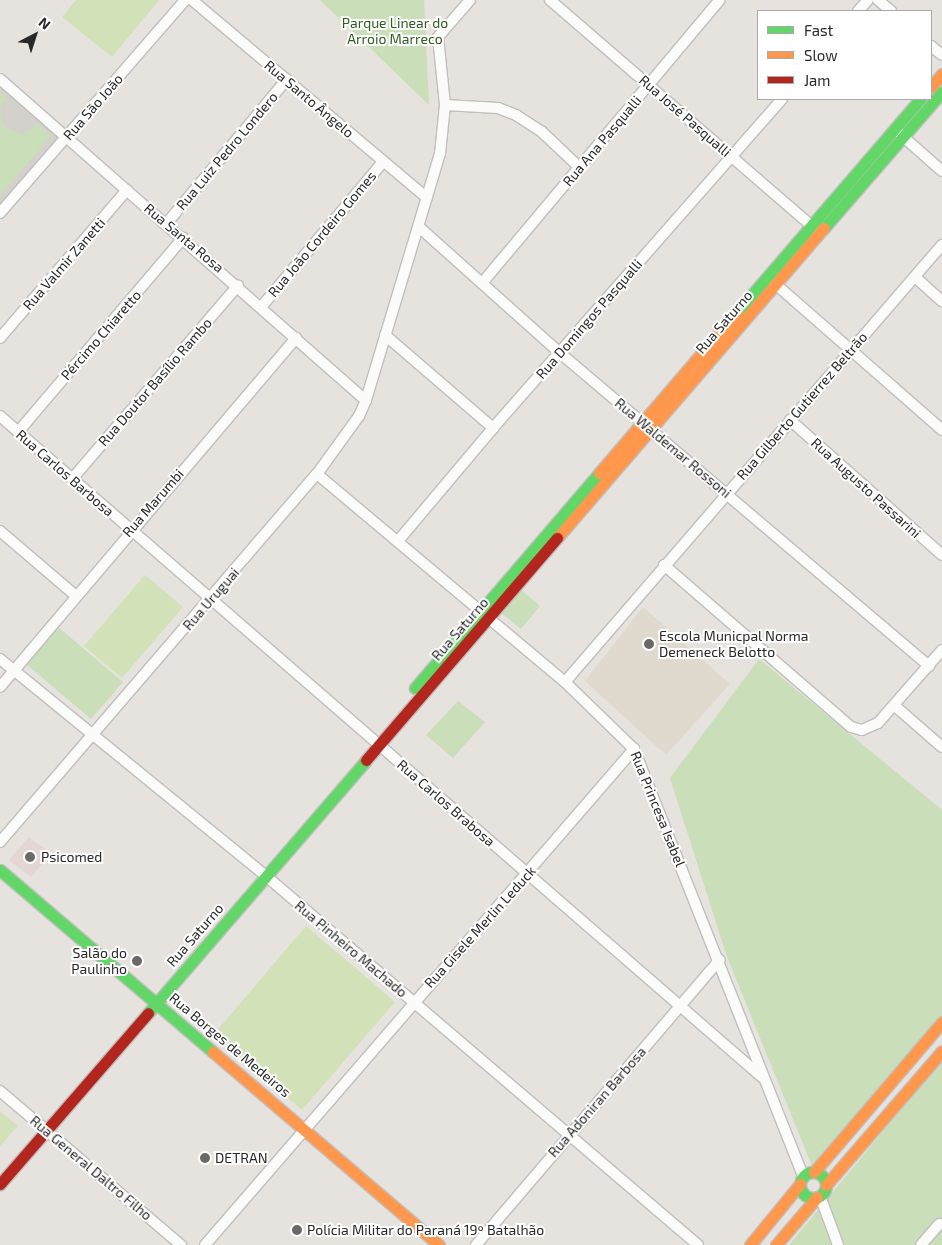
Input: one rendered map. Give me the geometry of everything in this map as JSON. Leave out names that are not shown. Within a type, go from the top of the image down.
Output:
[{"type":"street","name":"Rua São João","points":[[0,213],[184,0]]},
{"type":"street","name":"Rua Santo Ângelo","points":[[192,0],[427,198]]},
{"type":"street","name":"Rua Uruguai","points":[[0,842],[211,600],[345,439],[366,400],[440,154],[445,104],[438,37],[470,0]]},
{"type":"street","name":"Rua José Pasqualli","points":[[550,0],[650,84],[816,229]]},
{"type":"street","points":[[859,10],[868,0]]},
{"type":"street","points":[[878,0],[890,10]]},
{"type":"street","name":"Rua Ana Pasqualli","points":[[483,282],[718,1]]},
{"type":"street","points":[[932,47],[942,55]]},
{"type":"street","points":[[932,86],[942,74]]},
{"type":"street","name":"Rua Santa Rosa","points":[[0,79],[262,306],[366,400]]},
{"type":"street","name":"Rua Luiz Pedro Londero","points":[[167,223],[287,79]]},
{"type":"street","name":"Rua Saturno","points":[[0,1184],[43,1128],[646,427],[776,285],[816,229],[898,133],[942,92]]},
{"type":"street","name":"Rua Domingos Pasqualli","points":[[398,542],[493,428],[781,100]]},
{"type":"street","name":"Rua Saturno","points":[[898,133],[919,100]]},
{"type":"street","points":[[445,104],[488,106],[516,115],[541,132],[580,168]]},
{"type":"street","points":[[898,133],[942,171]]},
{"type":"street","name":"Rua João Cordeiro Gomes","points":[[262,306],[383,162]]},
{"type":"street","name":"Rua Valmir Zanetti","points":[[0,338],[127,190]]},
{"type":"street","name":"Rua Waldemar Rossoni","points":[[419,227],[483,282],[560,353],[929,666]]},
{"type":"street","name":"Rua Saturno","points":[[646,427],[767,277],[816,229]]},
{"type":"street","name":"Pércimo Chiaretto","points":[[18,432],[183,238]]},
{"type":"street","name":"Rua Gilberto Gutierrez Beltrão","points":[[565,682],[942,245]]},
{"type":"street","points":[[915,276],[942,300]]},
{"type":"street","points":[[767,277],[942,430]]},
{"type":"street","name":"Rua Doutor Basílio Rambo","points":[[72,479],[238,285]]},
{"type":"street","points":[[385,335],[493,428]]},
{"type":"street","name":"Rua Marumbi","points":[[0,687],[130,530],[296,338]]},
{"type":"street","name":"Rua Carlos Barbosa","points":[[0,416],[130,530]]},
{"type":"street","name":"Rua Augusto Passarini","points":[[790,420],[942,555]]},
{"type":"street","name":"Rua Princesa Isabel","points":[[317,474],[565,682],[634,749],[719,960],[762,1077],[806,1177]]},
{"type":"street","name":"Rua Carlos Brabosa","points":[[130,530],[762,1077]]},
{"type":"street","points":[[0,532],[76,596]]},
{"type":"street","points":[[664,565],[851,727],[862,730],[878,723],[895,706],[942,650]]},
{"type":"street","name":"Rua Pinheiro Machado","points":[[0,659],[262,873],[698,1245]]},
{"type":"street","points":[[895,706],[942,747]]},
{"type":"street","name":"Rua Gisele Merlin Leduck","points":[[205,1245],[413,1002],[528,873],[634,749]]},
{"type":"street","name":"Rua Borges de Medeiros","points":[[0,870],[151,1003],[302,1132],[439,1245]]},
{"type":"street","name":"Rua Borges de Medeiros","points":[[0,882],[151,1003]]},
{"type":"street","name":"Rua Adoniran Barbosa","points":[[476,1245],[568,1134],[719,960]]},
{"type":"street","points":[[750,1245],[806,1177],[942,1022]]},
{"type":"street","points":[[776,1245],[819,1197],[826,1186],[942,1050]]},
{"type":"street","name":"Rua General Daltro Filho","points":[[0,1091],[181,1245]]},
{"type":"street","name":"Rua Saturno","points":[[0,1170],[43,1128]]},
{"type":"street","name":"Rua Borges de Medeiros","points":[[302,1132],[426,1245]]},
{"type":"street","points":[[806,1177],[821,1175],[826,1186]]},
{"type":"street","points":[[806,1177],[806,1196],[819,1197]]},
{"type":"street","points":[[819,1197],[838,1245]]},
{"type":"street","points":[[921,1245],[939,1224]]},
{"type":"shaded area","points":[[1,85],[60,135],[0,204],[0,196],[51,136],[35,122],[34,129],[25,131],[25,135],[5,127],[0,111],[2,102],[9,100],[0,92]]},
{"type":"shaded area","name":"Escola Municpal Norma Demeneck Belotto","points":[[643,607],[730,684],[666,755],[585,681]]},
{"type":"shaded area","name":"Psicomed","points":[[29,837],[51,854],[31,877],[9,860]]},
{"type":"green space","points":[[76,0],[159,0],[112,57],[62,17]]},
{"type":"green space","name":"Parque Linear do Arroio Marreco","points":[[424,0],[429,105],[321,1]]},
{"type":"green space","points":[[0,86],[60,135],[0,204]]},
{"type":"green space","points":[[145,575],[183,607],[122,678],[84,646]]},
{"type":"green space","points":[[520,589],[540,606],[521,629],[500,612]]},
{"type":"green space","points":[[58,627],[123,682],[91,719],[26,664]]},
{"type":"green space","points":[[759,659],[942,810],[942,1016],[812,1166],[726,954],[670,778]]},
{"type":"green space","points":[[458,701],[485,722],[453,758],[426,735]]},
{"type":"green space","points":[[306,926],[395,1002],[302,1110],[214,1034]]},
{"type":"green space","points":[[942,1060],[942,1245],[789,1245]]},
{"type":"green space","points":[[0,1111],[18,1126],[0,1146]]},
{"type":"traffic: fast","points":[[824,228],[942,92]]},
{"type":"traffic: fast","points":[[737,312],[919,100]]},
{"type":"traffic: fast","points":[[415,688],[599,473]]},
{"type":"traffic: fast","points":[[148,1013],[366,760]]},
{"type":"traffic: fast","points":[[0,870],[213,1052]]},
{"type":"traffic: fast","points":[[813,1172],[822,1176],[826,1185],[822,1194],[813,1198],[804,1194],[800,1185],[804,1176],[813,1172]]},
{"type":"traffic: slow","points":[[932,86],[942,74]]},
{"type":"traffic: slow","points":[[557,538],[824,228]]},
{"type":"traffic: slow","points":[[599,473],[737,312]]},
{"type":"traffic: slow","points":[[814,1172],[942,1022]]},
{"type":"traffic: slow","points":[[826,1185],[942,1051]]},
{"type":"traffic: slow","points":[[213,1052],[439,1245]]},
{"type":"traffic: slow","points":[[750,1245],[800,1184]]},
{"type":"traffic: slow","points":[[776,1245],[817,1197]]},
{"type":"traffic: jam","points":[[366,760],[557,538]]},
{"type":"traffic: jam","points":[[0,1184],[148,1013]]},
{"type":"place","name":"Escola Municpal Norma Demeneck Belotto","points":[[649,644]]},
{"type":"place","name":"Psicomed","points":[[30,857]]},
{"type":"place","name":"Salão do Paulinho","points":[[137,961]]},
{"type":"place","name":"DETRAN","points":[[205,1158]]},
{"type":"place","name":"Polícia Militar do Paraná 19º Batalhão","points":[[297,1230]]}]
